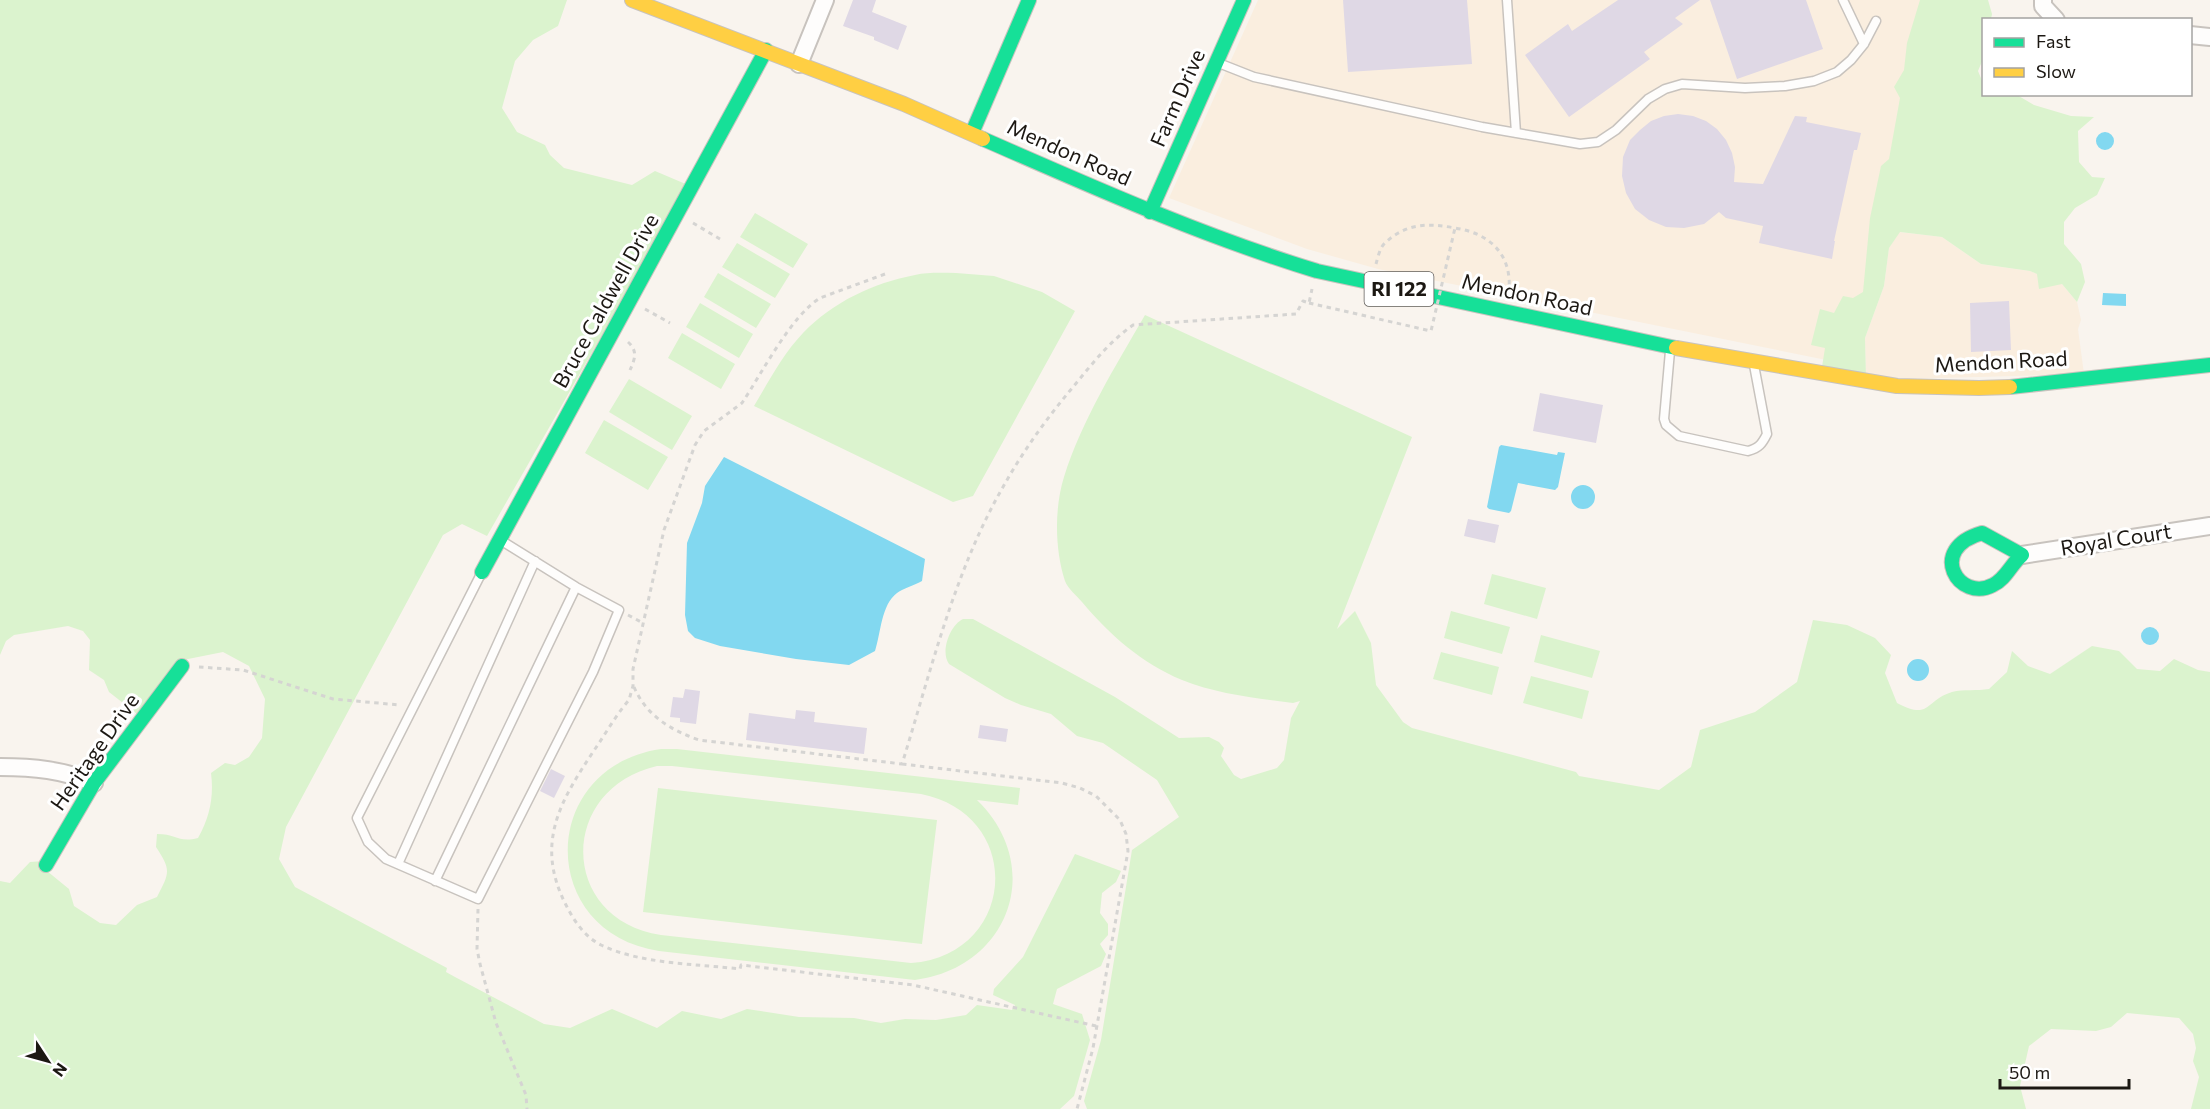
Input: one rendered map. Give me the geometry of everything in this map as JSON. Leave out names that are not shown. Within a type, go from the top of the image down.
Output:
[{"type":"main road","name":"Mendon Road","points":[[632,0],[904,104],[1150,212],[1265,255],[1317,271],[1671,346],[1897,386],[1970,388],[2021,386],[2210,365]]},
{"type":"main road","points":[[972,133],[1029,0]]},
{"type":"main road","name":"Farm Drive","points":[[1150,212],[1244,0]]},
{"type":"main road","name":"Bruce Caldwell Drive","points":[[482,572],[766,50]]},
{"type":"main road","points":[[1972,534],[1991,535],[2012,551],[2022,555],[2013,561],[1999,582],[1982,590],[1973,589],[1958,580],[1951,563],[1956,545],[1972,534]]},
{"type":"main road","name":"Heritage Drive","points":[[46,865],[94,783],[182,666]]},
{"type":"street","points":[[799,64],[825,0]]},
{"type":"street","points":[[2043,0],[2043,6],[2054,18]]},
{"type":"street","points":[[2192,35],[2210,37]]},
{"type":"street","name":"Royal Court","points":[[2022,555],[2210,526]]},
{"type":"street","points":[[0,767],[46,768],[72,774],[94,783]]},
{"type":"lane","points":[[1508,0],[1516,133]]},
{"type":"lane","points":[[1843,0],[1864,44]]},
{"type":"lane","points":[[1216,62],[1254,77],[1482,127],[1580,144],[1598,142],[1616,130],[1648,99],[1665,88],[1682,84],[1745,88],[1785,86],[1814,81],[1837,72],[1864,44],[1876,21]]},
{"type":"lane","points":[[1671,346],[1664,419],[1666,424],[1679,436],[1748,451],[1762,443],[1767,434],[1753,361]]},
{"type":"lane","points":[[482,572],[357,818],[368,842],[386,859],[478,899],[593,672],[619,610],[576,587],[500,539]]},
{"type":"lane","points":[[398,864],[535,561]]},
{"type":"lane","points":[[435,881],[576,587]]},
{"type":"path","points":[[692,222],[720,239]]},
{"type":"path","points":[[1373,271],[1383,244],[1416,225],[1435,224],[1469,230],[1496,247],[1505,259],[1508,270],[1508,293]]},
{"type":"path","points":[[902,764],[953,598],[1002,487],[1047,418],[1114,339],[1133,325],[1296,314],[1303,301],[1431,331],[1455,228]]},
{"type":"path","points":[[885,274],[812,303],[799,316],[738,408],[710,426],[698,438],[664,530],[633,669],[633,686],[629,700],[567,792],[553,831],[552,851],[558,886],[571,916],[590,938],[614,951],[640,958],[740,969],[741,964],[913,984],[1096,1026]]},
{"type":"path","points":[[1309,303],[1313,286]]},
{"type":"path","points":[[643,308],[670,323]]},
{"type":"path","points":[[625,340],[635,351],[635,360],[630,370]]},
{"type":"path","points":[[182,666],[243,670],[333,699],[414,707]]},
{"type":"path","points":[[633,686],[646,708],[664,724],[699,740],[1062,783],[1096,796],[1120,819],[1126,834],[1128,851],[1106,983],[1093,1048],[1077,1109]]},
{"type":"path","points":[[478,899],[477,949],[480,964],[496,1023],[526,1095],[527,1109]]},
{"type":"shaded area","points":[[1258,0],[1944,0],[1856,366],[1378,269],[1307,249],[1169,198]]},
{"type":"shaded area","points":[[1899,232],[1942,237],[1981,264],[2030,271],[2062,284],[2077,302],[2081,320],[2078,329],[2084,374],[1866,380],[1865,338],[1884,286],[1889,248]]},
{"type":"green space","points":[[0,0],[567,0],[558,26],[533,40],[515,61],[502,108],[517,132],[545,145],[550,155],[564,168],[632,185],[655,171],[688,185],[487,536],[462,524],[443,535],[286,827],[279,859],[295,887],[447,968],[446,972],[544,1024],[570,1028],[612,1009],[657,1028],[682,1011],[721,1019],[747,1009],[799,1017],[854,1018],[881,1023],[905,1019],[936,1020],[966,1015],[977,1005],[1012,1010],[1015,1005],[993,995],[994,989],[1023,957],[1075,854],[1121,871],[1116,882],[1102,893],[1100,913],[1108,924],[1108,935],[1100,944],[1106,954],[1101,966],[1057,989],[1053,1004],[1082,1014],[1090,1040],[1074,1096],[1060,1109],[0,1109],[0,881],[10,883],[30,862],[44,861],[47,871],[69,889],[74,906],[100,923],[116,925],[137,905],[157,897],[167,871],[156,847],[157,834],[182,839],[198,838],[206,822],[210,806],[211,773],[225,763],[235,765],[249,757],[262,738],[265,699],[249,666],[223,652],[178,661],[137,714],[109,692],[104,680],[89,670],[90,640],[83,631],[68,626],[14,635],[6,641],[0,655]]},
{"type":"green space","points":[[1920,0],[1988,0],[1992,14],[1991,18],[1982,18],[1982,61],[1978,71],[1982,81],[1982,96],[2019,96],[2034,105],[2071,116],[2094,117],[2078,131],[2079,162],[2092,177],[2105,178],[2097,195],[2075,208],[2064,222],[2064,244],[2081,264],[2085,282],[2077,302],[2062,284],[2039,289],[2037,274],[2030,271],[1981,264],[1942,237],[1900,232],[1889,248],[1884,286],[1865,338],[1866,377],[1821,373],[1825,348],[1811,345],[1820,309],[1834,313],[1843,296],[1853,298],[1863,292],[1870,218],[1881,166],[1889,159],[1900,98],[1894,87],[1904,70],[1907,43]]},
{"type":"green space","points":[[755,213],[808,244],[793,268],[740,237]]},
{"type":"green space","points":[[737,243],[790,274],[775,298],[722,267]]},
{"type":"green space","points":[[718,273],[771,304],[756,328],[704,297]]},
{"type":"green space","points":[[925,273],[994,276],[1042,292],[1075,311],[973,496],[953,502],[754,406],[789,350],[803,333],[827,312],[855,295],[884,283]]},
{"type":"green space","points":[[700,303],[753,334],[739,358],[686,327]]},
{"type":"green space","points":[[1145,315],[1412,437],[1337,629],[1355,611],[1371,643],[1376,685],[1403,722],[1412,728],[1576,772],[1579,776],[1659,790],[1691,767],[1700,730],[1755,712],[1797,682],[1813,620],[1847,625],[1875,638],[1891,655],[1885,673],[1897,703],[1916,710],[1922,710],[1952,692],[1989,689],[2007,672],[2012,651],[2028,666],[2050,674],[2092,646],[2119,651],[2137,669],[2160,671],[2174,659],[2198,670],[2210,672],[2210,1109],[2191,1109],[2199,1077],[2193,1061],[2196,1048],[2193,1034],[2179,1018],[2127,1013],[2111,1027],[2096,1031],[2051,1029],[2029,1046],[2020,1086],[2026,1109],[1087,1109],[1084,1101],[1101,1040],[1132,850],[1179,817],[1157,780],[1103,743],[1077,736],[1051,714],[1005,698],[949,664],[946,659],[946,646],[950,633],[958,622],[963,619],[973,619],[1115,697],[1179,738],[1209,737],[1219,742],[1224,748],[1221,756],[1234,775],[1241,779],[1277,768],[1284,760],[1291,718],[1300,701],[1293,703],[1222,692],[1195,685],[1167,673],[1140,657],[1115,637],[1065,581],[1059,556],[1057,529],[1064,477],[1090,414]]},
{"type":"green space","points":[[682,333],[735,364],[721,389],[668,358]]},
{"type":"green space","points":[[629,379],[692,416],[672,450],[609,412]]},
{"type":"green space","points":[[604,420],[668,457],[648,490],[585,453]]},
{"type":"green space","points":[[1492,574],[1546,588],[1537,619],[1484,604]]},
{"type":"green space","points":[[1451,611],[1510,627],[1502,654],[1444,638]]},
{"type":"green space","points":[[1541,635],[1600,651],[1592,678],[1534,662]]},
{"type":"green space","points":[[1441,652],[1499,667],[1492,695],[1433,679]]},
{"type":"green space","points":[[1531,676],[1589,691],[1582,719],[1523,703]]},
{"type":"green space","points":[[661,749],[677,749],[1020,788],[1018,805],[977,800],[998,826],[1010,855],[1012,883],[1007,911],[994,935],[974,956],[947,972],[915,980],[659,951],[619,938],[590,914],[573,883],[568,850],[574,816],[592,785],[621,762]],"holes":[[[657,766],[921,794],[955,807],[979,828],[992,855],[995,883],[988,912],[972,936],[946,954],[911,963],[661,935],[627,924],[603,906],[589,881],[583,854],[587,826],[601,800],[624,779]]]},
{"type":"green space","points":[[658,788],[937,820],[922,944],[643,912]]},
{"type":"water","points":[[2105,132],[2113,137],[2114,141],[2109,149],[2105,150],[2097,145],[2096,141],[2101,133]]},
{"type":"water","points":[[2103,293],[2126,294],[2126,306],[2102,305]]},
{"type":"water","points":[[1501,445],[1557,455],[1558,452],[1565,453],[1558,487],[1555,490],[1518,483],[1509,513],[1489,509],[1487,507]]},
{"type":"water","points":[[724,457],[925,559],[922,581],[897,593],[888,605],[875,651],[849,665],[720,646],[695,638],[688,631],[685,615],[687,543],[702,503],[705,486]]},
{"type":"water","points":[[1583,485],[1588,486],[1594,492],[1594,502],[1588,508],[1583,509],[1578,508],[1572,502],[1571,497],[1572,492],[1578,486]]},
{"type":"water","points":[[2146,627],[2154,627],[2159,632],[2157,643],[2146,645],[2141,640],[2141,632]]},
{"type":"water","points":[[1918,659],[1926,662],[1929,670],[1926,678],[1918,681],[1910,678],[1907,670],[1910,662]]},
{"type":"building","points":[[853,0],[876,0],[872,12],[907,26],[898,50],[874,40],[874,37],[843,26]]},
{"type":"building","points":[[1343,0],[1467,0],[1472,64],[1348,72]]},
{"type":"building","points":[[1618,0],[1700,0],[1675,18],[1683,24],[1644,52],[1650,59],[1569,117],[1525,55],[1568,24],[1572,31]]},
{"type":"building","points":[[1710,0],[1806,0],[1823,49],[1737,79]]},
{"type":"building","points":[[1678,114],[1706,121],[1717,129],[1726,140],[1732,153],[1735,167],[1734,182],[1763,184],[1795,116],[1807,117],[1806,122],[1861,133],[1857,150],[1854,150],[1832,259],[1759,243],[1763,226],[1726,218],[1719,212],[1704,224],[1684,228],[1666,227],[1649,220],[1635,209],[1626,193],[1622,176],[1623,157],[1630,140],[1651,121]]},
{"type":"building","points":[[2009,301],[2011,350],[1971,352],[1970,303]]},
{"type":"building","points":[[1540,393],[1603,405],[1596,443],[1533,431]]},
{"type":"building","points":[[1468,519],[1499,525],[1495,543],[1464,536]]},
{"type":"building","points":[[685,689],[700,691],[696,724],[680,722],[680,718],[670,717],[673,697],[683,698]]},
{"type":"building","points":[[796,710],[815,712],[814,722],[867,728],[864,754],[746,740],[749,713],[795,719]]},
{"type":"building","points":[[980,725],[1008,729],[1006,742],[978,738]]},
{"type":"building","points":[[551,769],[565,776],[554,798],[540,791]]},
{"type":"traffic: fast","points":[[972,133],[1029,0]]},
{"type":"traffic: fast","points":[[1150,212],[1244,0]]},
{"type":"traffic: fast","points":[[482,572],[766,50]]},
{"type":"traffic: fast","points":[[983,139],[1190,227],[1317,271],[1676,348]]},
{"type":"traffic: fast","points":[[2010,387],[2210,365]]},
{"type":"traffic: fast","points":[[1982,533],[2022,555],[1998,582],[1980,589],[1969,587],[1960,581],[1954,572],[1952,561],[1955,550],[1965,541],[1982,533]]},
{"type":"traffic: fast","points":[[46,865],[94,783],[182,666]]},
{"type":"traffic: slow","points":[[632,0],[904,104],[983,139]]},
{"type":"traffic: slow","points":[[1676,348],[1897,386],[2010,387]]}]
